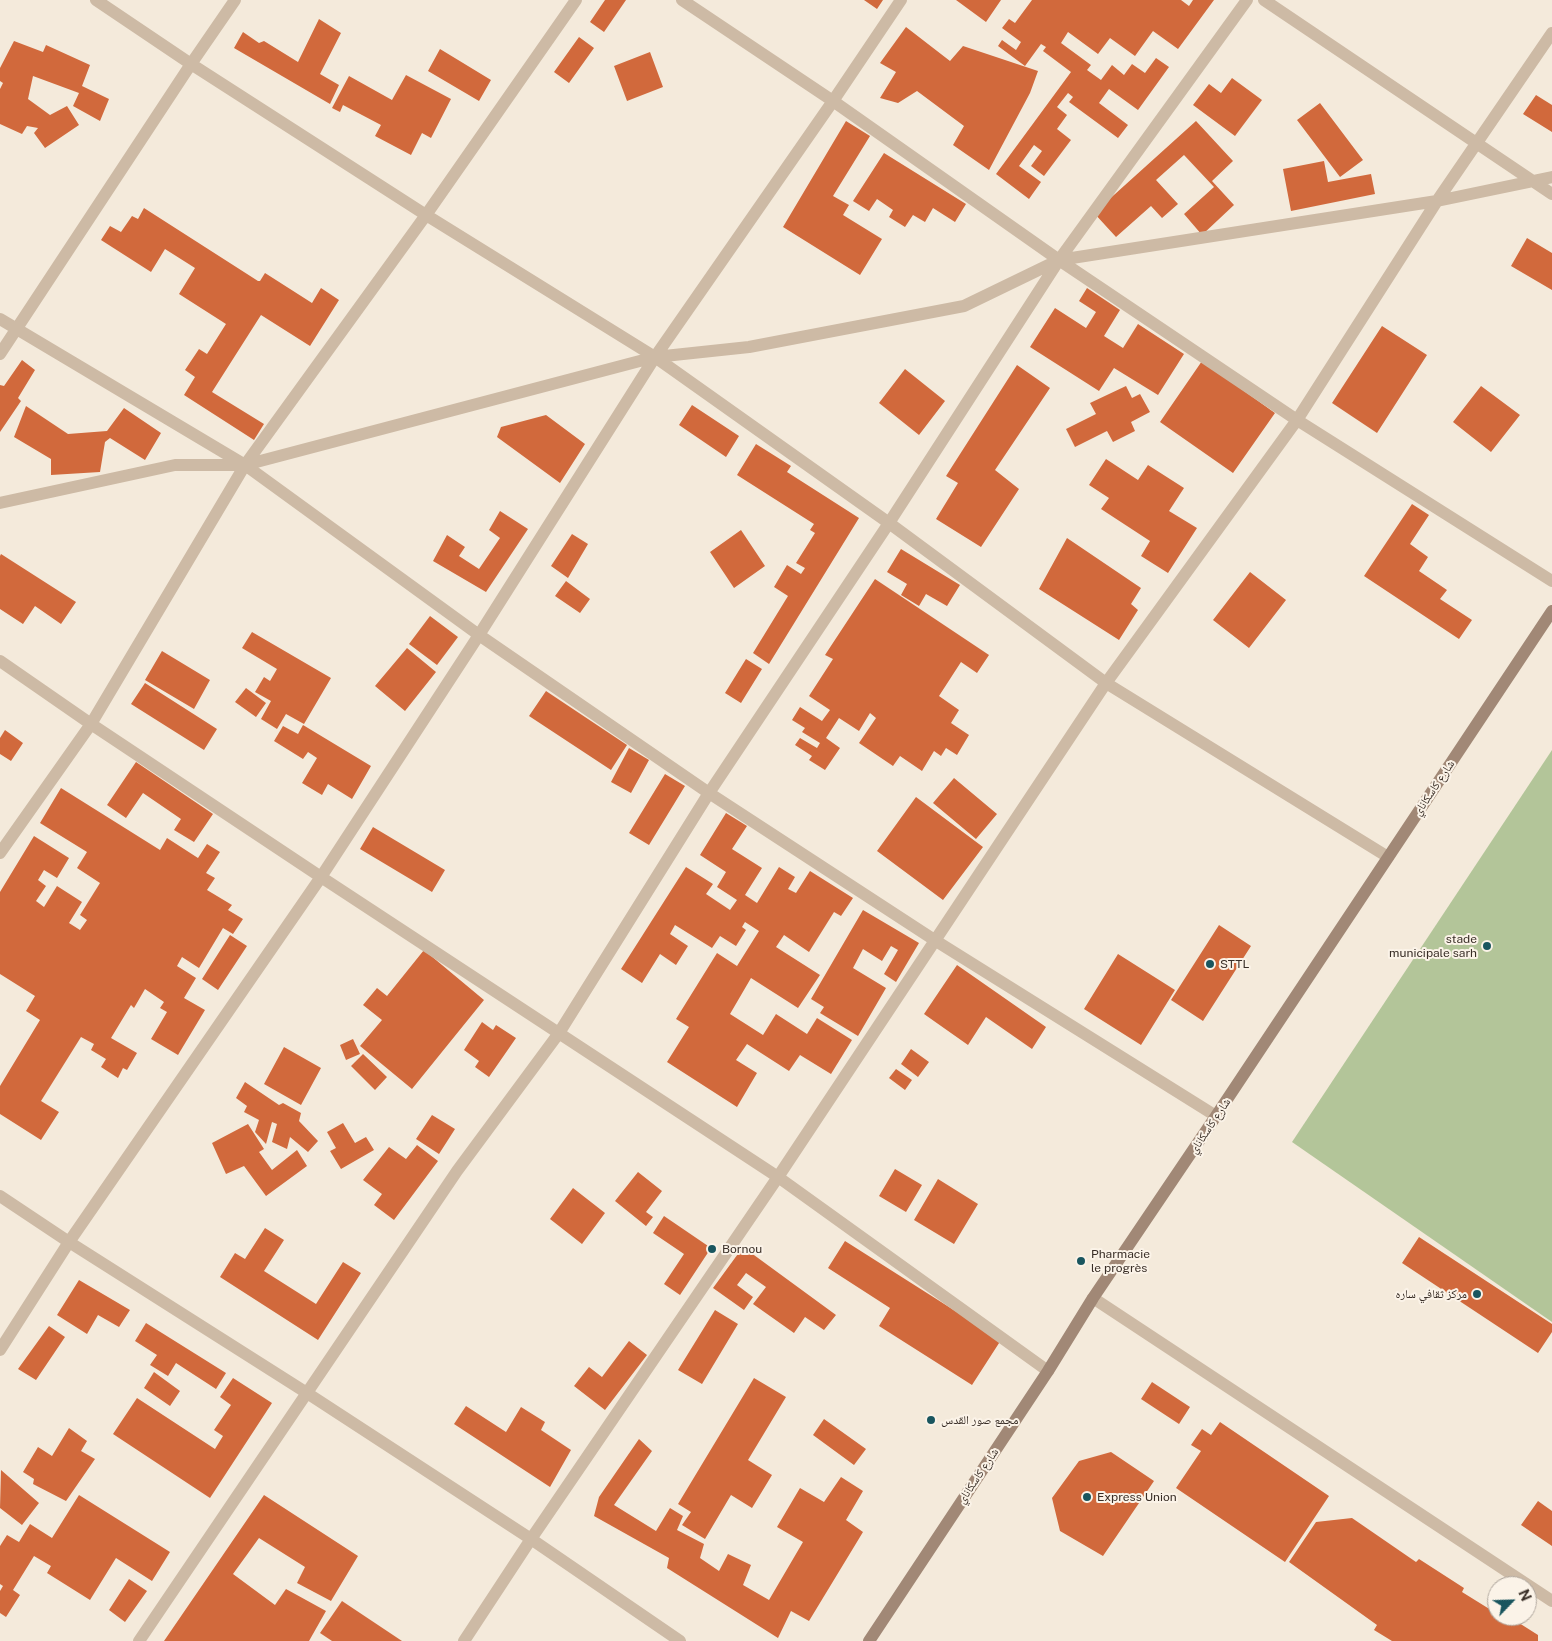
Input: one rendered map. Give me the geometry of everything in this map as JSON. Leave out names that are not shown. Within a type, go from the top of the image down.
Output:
[{"type":"street","points":[[96,0],[191,64],[426,215],[654,357],[889,523],[1106,683],[1388,857]]},
{"type":"street","points":[[0,354],[235,0]]},
{"type":"street","points":[[0,853],[91,724],[244,465],[426,215],[576,0]]},
{"type":"street","points":[[682,0],[833,101],[1059,260],[1297,420],[1552,581]]},
{"type":"street","points":[[0,1350],[69,1242],[321,877],[479,635],[654,357],[833,101],[901,0]]},
{"type":"street","points":[[139,1641],[457,1171],[558,1033],[709,793],[889,523],[1059,260],[1247,0]]},
{"type":"street","points":[[1264,0],[1552,194]]},
{"type":"street","points":[[464,1641],[531,1539],[778,1177],[1106,683],[1297,420],[1437,201],[1552,33]]},
{"type":"street","points":[[0,503],[175,465],[244,465],[654,357],[749,347],[964,306],[1059,260],[1437,201],[1552,177]]},
{"type":"street","points":[[0,319],[244,465],[479,635],[709,793],[936,941],[1216,1116]]},
{"type":"street","name":"شارع كاسكاناي","points":[[869,1641],[1048,1371],[1093,1298],[1552,610]]},
{"type":"street","points":[[0,661],[321,877],[778,1177],[1048,1371]]},
{"type":"street","points":[[0,1196],[531,1539],[680,1641]]},
{"type":"street","points":[[1093,1298],[1552,1601]]},
{"type":"green space","name":"stade municipale sarh","points":[[1552,750],[1552,1322],[1292,1142]]},
{"type":"building","points":[[605,0],[626,0],[604,32],[590,22]]},
{"type":"building","points":[[864,0],[883,0],[877,9]]},
{"type":"building","points":[[956,0],[1001,0],[986,22]]},
{"type":"building","points":[[1032,0],[1181,0],[1189,6],[1193,0],[1214,0],[1178,49],[1153,31],[1135,56],[1110,38],[1098,54],[1068,32],[1061,43],[1091,65],[1087,70],[1101,80],[1112,65],[1124,75],[1132,64],[1145,73],[1156,58],[1169,67],[1138,110],[1109,89],[1099,103],[1128,125],[1118,138],[1069,102],[1073,97],[1068,93],[1057,107],[1067,115],[1057,129],[1071,140],[1044,176],[1031,166],[1042,151],[1034,145],[1019,166],[1041,182],[1029,199],[996,174],[1071,72],[1043,51],[1046,47],[1041,44],[1025,66],[998,46],[1002,40],[1016,50],[1021,42],[1002,28],[1009,19],[1015,23]]},
{"type":"building","points":[[319,19],[341,33],[320,74],[339,85],[330,104],[234,48],[243,32],[259,43],[264,41],[298,62]]},
{"type":"building","points":[[906,27],[950,61],[963,46],[1038,71],[1030,93],[989,170],[953,145],[964,126],[917,91],[898,103],[880,98],[896,72],[880,63]]},
{"type":"building","points":[[579,37],[594,48],[569,83],[554,72]]},
{"type":"building","points":[[14,41],[43,52],[46,45],[90,65],[82,86],[109,99],[100,121],[73,106],[79,93],[33,76],[28,99],[50,115],[67,106],[79,125],[45,148],[34,133],[38,128],[27,126],[22,134],[0,124],[0,89],[3,83],[0,81],[0,68]]},
{"type":"building","points":[[440,49],[491,80],[479,101],[428,71]]},
{"type":"building","points":[[650,52],[663,87],[627,101],[614,66]]},
{"type":"building","points":[[406,75],[451,99],[431,138],[422,133],[411,155],[375,136],[381,125],[343,105],[340,112],[332,108],[349,76],[392,100]]},
{"type":"building","points":[[1232,78],[1262,100],[1235,136],[1193,105],[1209,84],[1221,93]]},
{"type":"building","points":[[1536,95],[1552,105],[1552,132],[1523,114]]},
{"type":"building","points":[[1320,103],[1363,160],[1340,177],[1297,120]]},
{"type":"building","points":[[846,121],[870,136],[833,196],[849,205],[843,215],[882,239],[860,275],[783,227]]},
{"type":"building","points":[[1196,121],[1233,161],[1212,181],[1234,205],[1202,235],[1184,214],[1214,187],[1184,155],[1156,180],[1178,204],[1162,218],[1151,206],[1116,237],[1094,213]]},
{"type":"building","points":[[884,153],[966,204],[955,222],[933,208],[925,222],[913,215],[905,227],[889,217],[893,210],[877,199],[869,211],[853,201]]},
{"type":"building","points":[[1324,161],[1328,182],[1371,174],[1375,194],[1291,211],[1283,169]]},
{"type":"building","points":[[144,208],[258,281],[260,281],[265,273],[312,303],[321,288],[339,300],[310,346],[261,315],[212,392],[264,424],[254,440],[184,395],[195,377],[185,370],[199,349],[207,354],[226,324],[179,294],[195,268],[165,249],[151,272],[101,240],[110,226],[121,232],[132,216],[138,219]]},
{"type":"building","points":[[1527,238],[1552,253],[1552,290],[1511,266]]},
{"type":"building","points":[[1087,288],[1120,310],[1104,336],[1123,348],[1138,324],[1184,354],[1158,395],[1114,368],[1099,391],[1030,347],[1055,308],[1086,328],[1096,312],[1079,301]]},
{"type":"building","points":[[1382,326],[1427,355],[1377,433],[1332,403]]},
{"type":"building","points":[[22,360],[35,370],[18,398],[21,401],[0,432],[0,385],[4,386]]},
{"type":"building","points":[[1202,361],[1275,413],[1233,473],[1160,422]]},
{"type":"building","points":[[1017,365],[1050,388],[995,470],[1019,489],[981,547],[936,519],[958,483],[946,476]]},
{"type":"building","points":[[905,369],[945,401],[919,435],[879,403]]},
{"type":"building","points":[[1126,386],[1132,398],[1140,394],[1150,412],[1131,422],[1135,431],[1113,442],[1107,431],[1075,447],[1066,429],[1096,414],[1090,403]]},
{"type":"building","points":[[1481,386],[1520,415],[1491,452],[1453,422]]},
{"type":"building","points":[[692,405],[739,436],[726,457],[679,425]]},
{"type":"building","points":[[26,406],[68,434],[107,431],[124,408],[161,433],[145,460],[110,438],[105,442],[100,472],[51,475],[51,459],[14,437]]},
{"type":"building","points":[[546,415],[585,444],[560,483],[497,437],[501,427]]},
{"type":"building","points":[[756,444],[791,466],[787,472],[859,518],[769,664],[753,653],[788,596],[774,587],[787,565],[801,574],[805,568],[796,563],[815,533],[810,530],[814,524],[737,475]]},
{"type":"building","points":[[1106,459],[1138,480],[1148,465],[1184,488],[1169,511],[1197,528],[1168,573],[1141,556],[1150,541],[1101,509],[1109,498],[1089,485]]},
{"type":"building","points":[[1412,504],[1429,515],[1410,544],[1428,557],[1419,571],[1447,590],[1440,599],[1472,620],[1459,639],[1364,576]]},
{"type":"building","points":[[500,511],[528,529],[486,592],[433,561],[447,535],[465,547],[459,556],[479,569],[500,538],[489,530]]},
{"type":"building","points":[[741,530],[765,566],[734,588],[710,552]]},
{"type":"building","points":[[572,534],[588,544],[568,578],[551,566]]},
{"type":"building","points":[[1067,538],[1141,588],[1131,604],[1138,610],[1119,640],[1039,589]]},
{"type":"building","points":[[901,549],[960,585],[947,606],[926,594],[919,606],[901,595],[907,584],[887,572]]},
{"type":"building","points":[[1,554],[76,602],[61,624],[35,606],[23,624],[0,609]]},
{"type":"building","points":[[1250,572],[1286,600],[1249,648],[1213,620]]},
{"type":"building","points":[[875,579],[989,655],[977,673],[961,662],[939,696],[959,710],[951,723],[969,735],[957,755],[946,748],[941,756],[934,751],[922,771],[900,756],[893,766],[859,743],[876,718],[870,713],[859,731],[839,718],[826,738],[840,748],[825,770],[809,760],[812,756],[795,745],[800,738],[817,748],[820,743],[802,732],[805,728],[792,720],[800,707],[822,721],[830,710],[809,696],[833,659],[825,655]]},
{"type":"building","points":[[566,581],[590,599],[580,613],[555,596]]},
{"type":"building","points":[[430,616],[458,637],[437,665],[409,644]]},
{"type":"building","points":[[252,632],[331,678],[304,724],[286,714],[277,729],[261,719],[271,701],[255,692],[264,677],[270,681],[277,669],[242,648]]},
{"type":"building","points":[[407,648],[436,672],[405,711],[375,686]]},
{"type":"building","points":[[162,651],[210,680],[194,709],[145,680]]},
{"type":"building","points":[[746,659],[762,669],[741,703],[725,693]]},
{"type":"building","points":[[145,683],[217,729],[204,750],[131,704]]},
{"type":"building","points":[[246,688],[266,703],[256,717],[235,702]]},
{"type":"building","points":[[546,691],[627,745],[611,770],[529,716]]},
{"type":"building","points":[[303,725],[371,766],[352,799],[328,784],[322,795],[302,783],[317,758],[308,752],[303,759],[274,741],[283,726],[298,734]]},
{"type":"building","points":[[5,730],[23,743],[11,761],[0,754],[0,738]]},
{"type":"building","points":[[629,748],[649,760],[631,793],[611,782]]},
{"type":"building","points":[[136,762],[213,814],[194,842],[174,830],[181,819],[143,793],[126,818],[107,805]]},
{"type":"building","points":[[665,774],[685,786],[649,845],[629,833]]},
{"type":"building","points":[[954,778],[997,814],[976,839],[933,803]]},
{"type":"building","points":[[61,788],[160,850],[167,838],[198,858],[207,844],[220,852],[206,873],[215,878],[207,890],[232,905],[228,910],[243,919],[233,934],[223,928],[199,968],[182,957],[177,966],[196,978],[184,998],[205,1010],[178,1055],[151,1039],[167,1012],[160,1008],[164,1002],[145,989],[134,1008],[131,1005],[111,1038],[137,1053],[127,1070],[123,1068],[118,1078],[101,1067],[106,1059],[91,1050],[94,1044],[81,1037],[41,1101],[59,1112],[41,1140],[0,1114],[0,1086],[40,1020],[26,1011],[35,996],[0,974],[0,892],[34,836],[69,858],[57,878],[44,870],[38,880],[46,886],[36,901],[44,907],[57,886],[82,902],[69,923],[80,930],[87,920],[80,915],[100,883],[77,868],[87,852],[40,823]]},
{"type":"building","points":[[916,797],[983,847],[943,900],[877,851]]},
{"type":"building","points":[[726,813],[747,826],[732,849],[762,868],[745,895],[757,903],[779,867],[795,877],[788,889],[796,893],[810,871],[853,898],[841,916],[834,912],[809,952],[784,935],[776,947],[820,975],[798,1008],[751,978],[730,1014],[763,1035],[776,1014],[807,1034],[817,1018],[852,1040],[831,1074],[800,1055],[789,1071],[747,1044],[736,1060],[757,1073],[737,1107],[667,1062],[689,1027],[676,1019],[717,953],[737,966],[759,931],[745,922],[742,927],[746,930],[736,946],[720,936],[712,948],[675,925],[670,934],[688,946],[676,965],[660,954],[642,983],[621,969],[686,867],[713,884],[706,894],[730,910],[737,900],[717,887],[726,872],[700,855]]},
{"type":"building","points":[[373,827],[445,870],[432,892],[360,849]]},
{"type":"building","points":[[863,910],[919,943],[896,982],[884,974],[898,950],[891,946],[882,961],[863,949],[853,968],[886,988],[858,1036],[820,1013],[824,1007],[811,999]]},
{"type":"building","points":[[1219,925],[1251,946],[1203,1021],[1171,1000]]},
{"type":"building","points":[[230,935],[247,946],[218,990],[202,979]]},
{"type":"building","points":[[424,950],[484,1000],[412,1089],[360,1046],[382,1020],[363,1005],[377,988],[387,996]]},
{"type":"building","points":[[1118,954],[1175,990],[1141,1045],[1084,1009]]},
{"type":"building","points":[[957,965],[1046,1027],[1032,1049],[986,1017],[968,1045],[924,1014]]},
{"type":"building","points":[[482,1022],[493,1030],[496,1025],[516,1038],[489,1077],[475,1067],[479,1061],[464,1050]]},
{"type":"building","points":[[353,1039],[360,1054],[346,1060],[340,1045]]},
{"type":"building","points":[[284,1047],[321,1068],[301,1105],[264,1084]]},
{"type":"building","points":[[911,1049],[929,1062],[918,1077],[901,1064]]},
{"type":"building","points":[[363,1054],[387,1077],[375,1090],[351,1066]]},
{"type":"building","points":[[896,1069],[912,1080],[905,1090],[889,1078]]},
{"type":"building","points":[[245,1082],[279,1105],[283,1103],[301,1113],[299,1121],[318,1141],[308,1152],[290,1137],[287,1149],[272,1142],[277,1124],[272,1122],[266,1144],[255,1132],[259,1120],[244,1112],[247,1106],[236,1098]]},
{"type":"building","points":[[432,1115],[455,1129],[439,1154],[416,1139]]},
{"type":"building","points":[[343,1123],[355,1143],[366,1137],[374,1150],[341,1169],[330,1151],[336,1148],[327,1132]]},
{"type":"building","points":[[248,1124],[264,1149],[259,1152],[272,1170],[297,1150],[307,1166],[266,1196],[244,1166],[226,1174],[212,1143]]},
{"type":"building","points":[[417,1145],[438,1161],[394,1220],[374,1205],[382,1194],[363,1180],[389,1147],[406,1159]]},
{"type":"building","points":[[895,1169],[922,1185],[906,1212],[879,1196]]},
{"type":"building","points":[[638,1172],[662,1191],[646,1212],[653,1217],[646,1226],[615,1201]]},
{"type":"building","points":[[938,1179],[978,1204],[954,1244],[914,1220]]},
{"type":"building","points":[[573,1188],[605,1213],[582,1244],[550,1219]]},
{"type":"building","points":[[664,1216],[711,1248],[680,1295],[664,1284],[684,1254],[653,1233]]},
{"type":"building","points":[[265,1228],[284,1240],[264,1271],[316,1304],[343,1262],[361,1273],[318,1340],[220,1277],[235,1253],[245,1259]]},
{"type":"building","name":"مركز ثقافي ساره","points":[[1419,1237],[1552,1324],[1552,1332],[1538,1353],[1402,1263]]},
{"type":"building","points":[[845,1241],[1001,1340],[972,1385],[879,1326],[890,1308],[828,1268]]},
{"type":"building","points":[[743,1247],[836,1315],[824,1330],[805,1317],[794,1333],[753,1304],[766,1287],[746,1273],[737,1285],[753,1297],[744,1310],[713,1288]]},
{"type":"building","points":[[79,1280],[130,1310],[119,1327],[98,1315],[87,1334],[57,1315]]},
{"type":"building","points":[[715,1310],[738,1324],[702,1384],[678,1370]]},
{"type":"building","points":[[146,1323],[226,1373],[216,1389],[176,1363],[168,1376],[150,1365],[157,1355],[135,1341]]},
{"type":"building","points":[[49,1326],[65,1337],[36,1380],[18,1369]]},
{"type":"building","points":[[629,1341],[647,1355],[605,1410],[574,1386],[589,1367],[602,1377]]},
{"type":"building","points":[[154,1372],[180,1391],[170,1406],[144,1388]]},
{"type":"building","points":[[233,1378],[272,1403],[210,1498],[113,1434],[137,1398],[215,1449],[223,1436],[214,1430],[231,1405],[220,1397]]},
{"type":"building","points":[[754,1378],[786,1397],[748,1460],[772,1475],[752,1508],[731,1495],[705,1539],[682,1525],[691,1512],[678,1504]]},
{"type":"building","points":[[1152,1382],[1190,1407],[1179,1424],[1141,1399]]},
{"type":"building","points":[[466,1406],[506,1432],[521,1407],[545,1422],[541,1430],[571,1450],[550,1487],[454,1424]]},
{"type":"building","points":[[824,1419],[866,1449],[854,1465],[813,1435]]},
{"type":"building","points":[[1220,1422],[1329,1496],[1285,1562],[1176,1488],[1201,1451],[1191,1445],[1202,1429],[1211,1435]]},
{"type":"building","points":[[69,1428],[87,1441],[81,1451],[95,1459],[66,1501],[33,1484],[34,1479],[23,1472],[38,1447],[52,1456]]},
{"type":"building","points":[[639,1439],[652,1451],[614,1505],[656,1531],[670,1508],[683,1516],[677,1530],[704,1544],[700,1558],[719,1571],[728,1554],[751,1565],[743,1585],[769,1600],[803,1542],[777,1527],[800,1488],[824,1502],[841,1477],[863,1491],[846,1520],[863,1532],[809,1621],[791,1611],[778,1638],[667,1568],[669,1558],[594,1516],[599,1497]]},
{"type":"building","points":[[1111,1452],[1154,1481],[1103,1556],[1060,1531],[1052,1498],[1079,1461]]},
{"type":"building","points":[[1,1470],[39,1503],[22,1525],[0,1508]]},
{"type":"building","points":[[79,1495],[170,1552],[152,1581],[116,1558],[90,1600],[47,1573],[51,1566],[34,1556],[13,1590],[20,1595],[6,1617],[0,1613],[0,1591],[3,1586],[0,1584],[0,1546],[7,1535],[19,1542],[30,1524],[52,1538]]},
{"type":"building","points":[[264,1495],[358,1556],[331,1601],[297,1583],[305,1567],[259,1538],[233,1574],[275,1605],[286,1589],[326,1611],[309,1641],[164,1641]]},
{"type":"building","points":[[1538,1501],[1552,1511],[1552,1546],[1521,1525]]},
{"type":"building","points":[[1352,1518],[1416,1562],[1419,1559],[1464,1588],[1462,1592],[1487,1608],[1487,1626],[1524,1626],[1538,1635],[1538,1641],[1392,1641],[1374,1630],[1377,1625],[1289,1562],[1316,1522]]},
{"type":"building","points":[[129,1579],[147,1591],[125,1622],[109,1610]]},
{"type":"building","points":[[342,1601],[402,1641],[332,1641],[320,1633]]},
{"type":"place","name":"stade municipale sarh","points":[[1487,946]]},
{"type":"place","name":"STTL","points":[[1210,964]]},
{"type":"place","name":"Bornou","points":[[712,1249]]},
{"type":"place","name":"Pharmacie le progrès","points":[[1081,1261]]},
{"type":"place","name":"مركز ثقافي ساره","points":[[1477,1294]]},
{"type":"place","name":"مجمع صور القدس","points":[[931,1420]]},
{"type":"place","name":"Express Union","points":[[1087,1497]]}]
